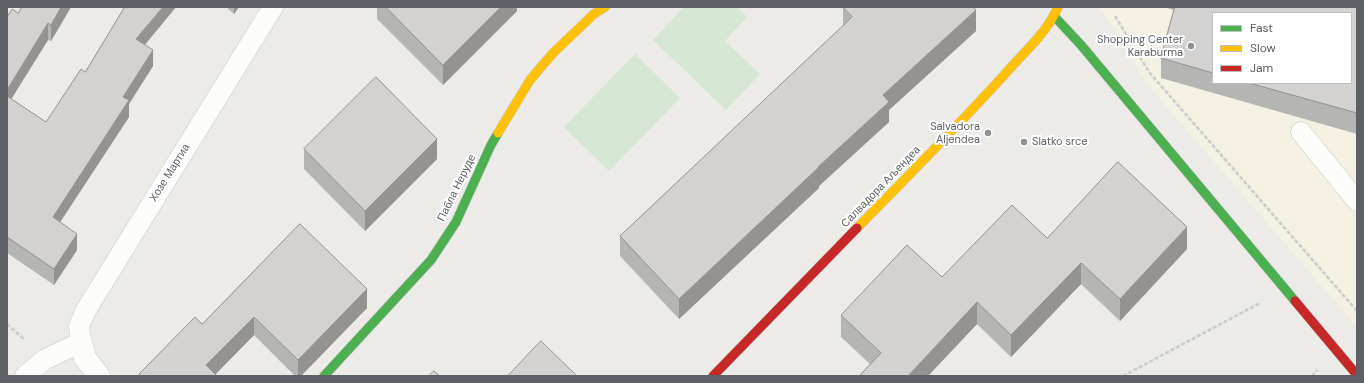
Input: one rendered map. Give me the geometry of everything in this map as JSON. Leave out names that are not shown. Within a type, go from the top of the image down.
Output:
[{"type":"street","name":"Пабла Неруде","points":[[324,376],[431,260],[456,222],[491,145],[530,80],[553,53],[594,14],[605,7]]},
{"type":"street","name":"Салвадора Аљендеа","points":[[713,376],[972,110],[1038,37],[1054,16],[1058,7]]},
{"type":"street","points":[[1054,16],[1081,45],[1357,374]]},
{"type":"street","name":"Хозе Мартиа","points":[[81,342],[86,358],[99,376]]},
{"type":"lane","name":"Хозе Мартиа","points":[[81,342],[79,326],[86,310],[273,7]]},
{"type":"lane","points":[[1301,132],[1357,202]]},
{"type":"lane","points":[[25,376],[44,360],[81,342]]},
{"type":"path","points":[[1115,16],[1149,72],[1357,311]]},
{"type":"path","points":[[1123,376],[1285,288]]},
{"type":"path","points":[[7,324],[18,333]]},
{"type":"shaded area","points":[[1100,7],[1357,7],[1357,327],[1146,83]]},
{"type":"green space","points":[[684,7],[737,7],[747,17],[725,41],[760,74],[726,110],[653,40]]},
{"type":"green space","points":[[635,54],[680,98],[609,171],[564,127]]},
{"type":"building","points":[[22,7],[61,7],[51,25],[48,23],[7,90],[7,17],[12,9],[18,13]]},
{"type":"building","points":[[125,7],[163,7],[136,39],[153,50],[123,97],[129,100],[53,217],[77,234],[54,269],[7,237],[7,96],[46,122],[81,69],[85,72]]},
{"type":"building","points":[[386,7],[501,7],[443,65]]},
{"type":"building","points":[[843,7],[973,7],[976,10],[883,95],[889,102],[679,299],[620,236],[852,17]]},
{"type":"building","points":[[1175,7],[1357,7],[1357,113],[1253,84],[1352,84],[1352,12],[1212,12],[1212,73],[1161,58]]},
{"type":"building","points":[[376,77],[437,139],[365,211],[304,149]]},
{"type":"building","points":[[1118,162],[1187,227],[1120,299],[1081,263],[1011,335],[977,302],[908,376],[859,376],[881,353],[841,315],[907,245],[942,277],[1012,205],[1047,238]]},
{"type":"building","points":[[300,224],[367,289],[298,360],[254,317],[206,365],[217,376],[142,376],[139,374],[195,317],[202,324]]},
{"type":"building","points":[[541,341],[577,376],[508,376]]},
{"type":"building","points":[[434,371],[440,376],[429,376]]},
{"type":"traffic: fast","points":[[1054,16],[1081,45],[1295,301]]},
{"type":"traffic: fast","points":[[324,376],[431,260],[456,222],[491,145],[498,133]]},
{"type":"traffic: slow","points":[[498,133],[530,80],[553,53],[594,14],[605,7]]},
{"type":"traffic: slow","points":[[857,228],[987,94],[1041,34],[1058,7]]},
{"type":"traffic: jam","points":[[713,376],[857,228]]},
{"type":"traffic: jam","points":[[1295,301],[1357,375]]},
{"type":"place","name":"Shopping Center Karaburma","points":[[1191,46]]},
{"type":"place","name":"Salvadora Aljendea","points":[[988,133]]},
{"type":"place","name":"Slatko srce","points":[[1024,142]]}]
